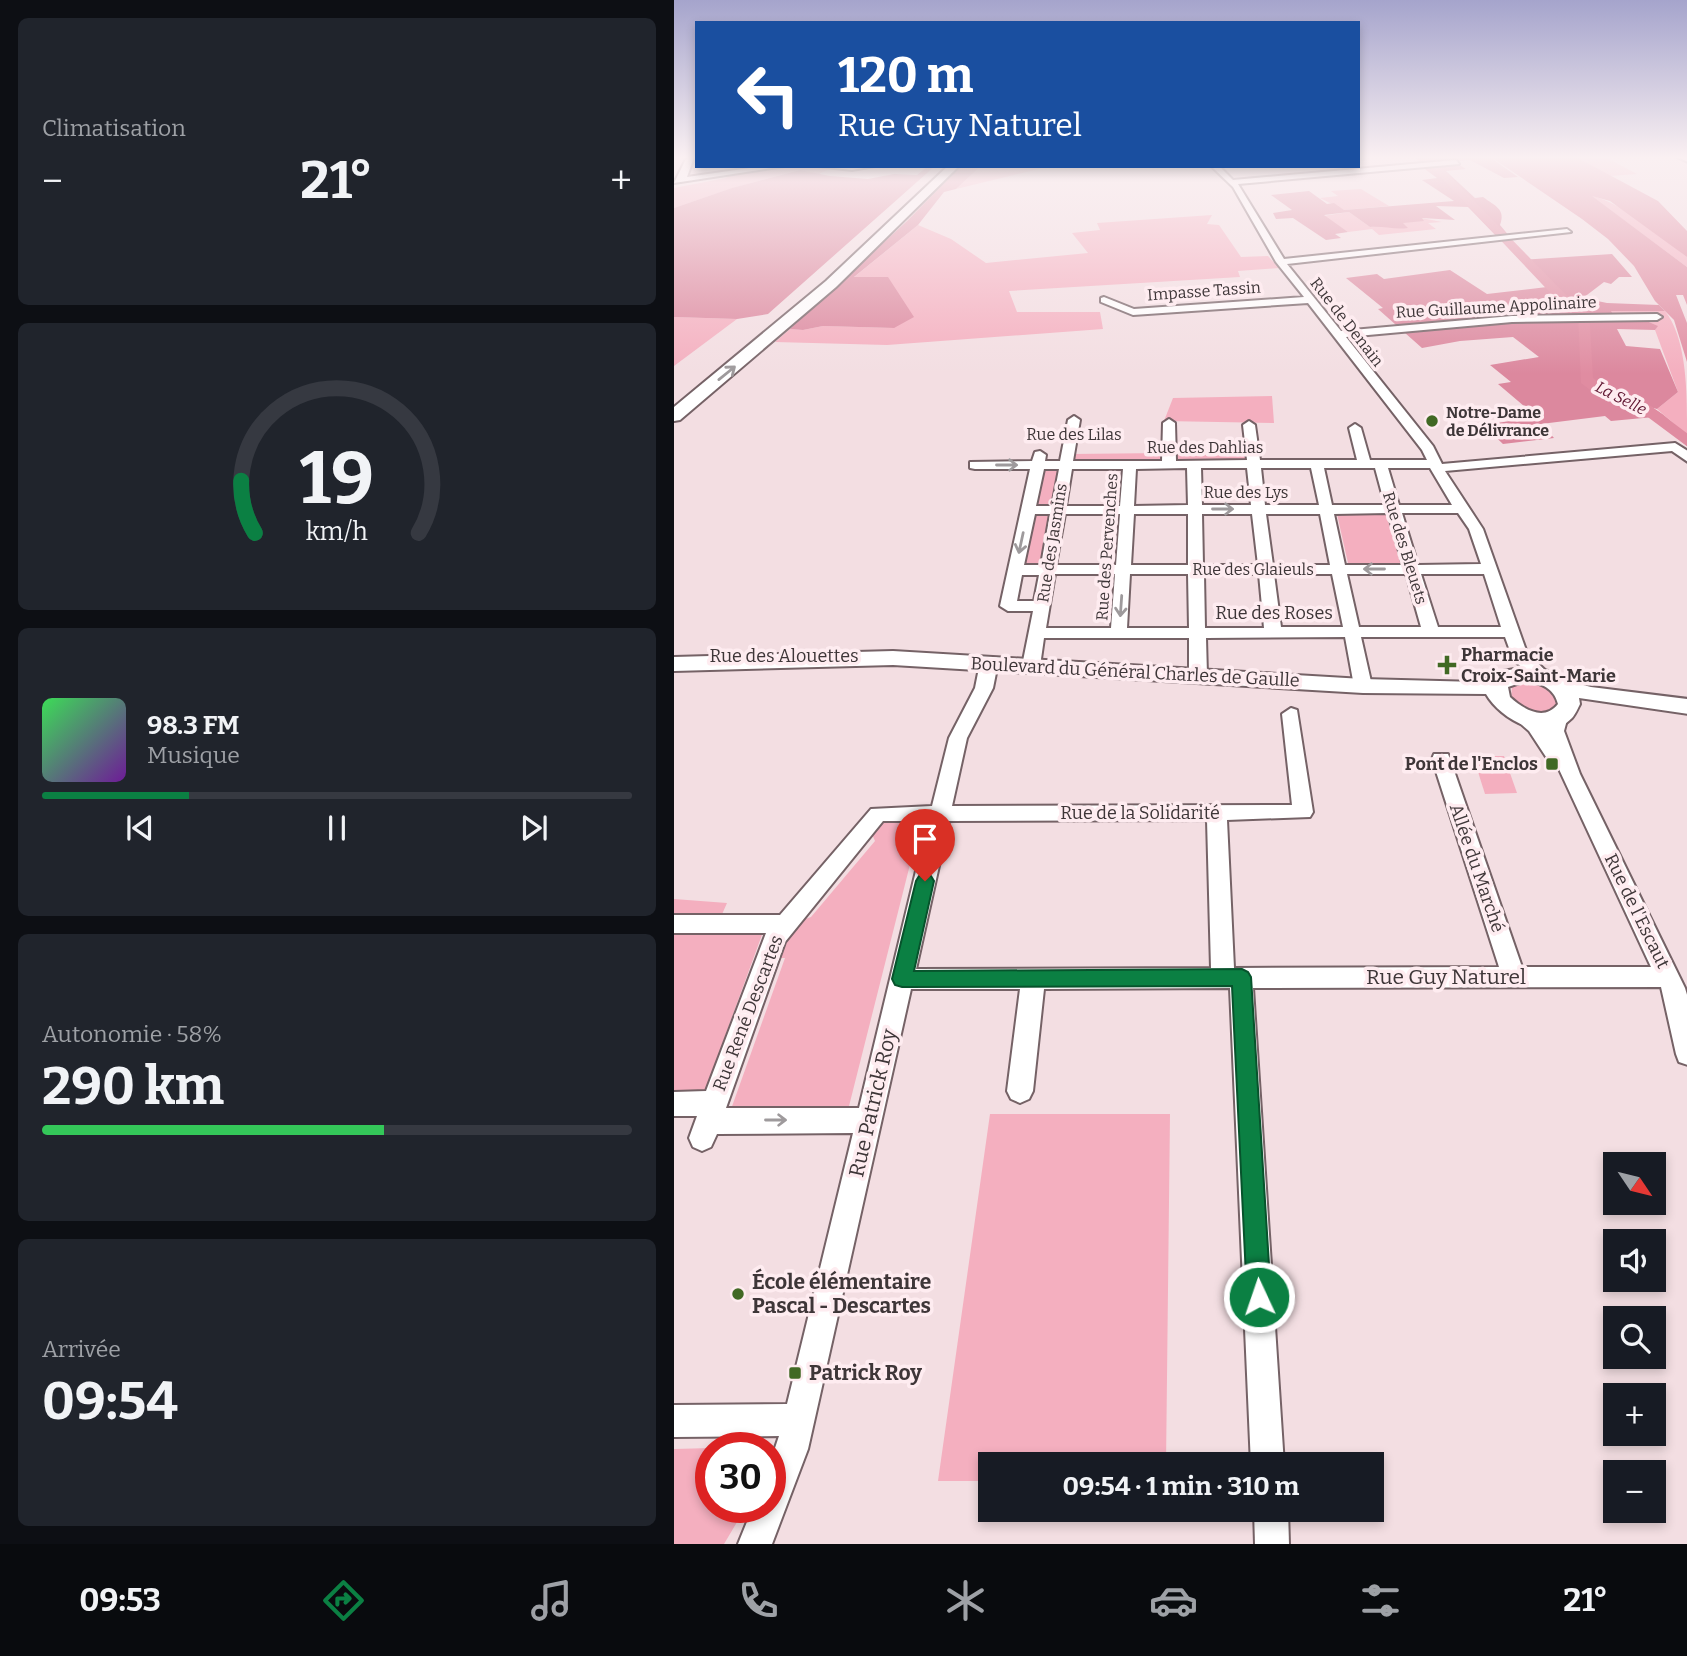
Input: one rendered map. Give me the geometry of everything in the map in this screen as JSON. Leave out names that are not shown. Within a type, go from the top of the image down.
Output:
[{"type":"highway","points":[[674,397],[825,273],[873,229]]},
{"type":"highway","points":[[674,416],[826,289],[888,229]]},
{"type":"main road","name":"Rue des Alouettes","points":[[674,657],[782,652],[901,659]]},
{"type":"main road","name":"Boulevard du Général Charles de Gaulle","points":[[901,659],[1363,686],[1478,689],[1526,674],[1591,694],[1687,707]]},
{"type":"main road","name":"Rue des Alouettes","points":[[674,664],[901,659]]},
{"type":"main road","points":[[1503,680],[1496,693],[1513,711]]},
{"type":"main road","points":[[1551,682],[1569,701],[1562,715]]},
{"type":"main road","name":"Boulevard du Général Charles de Gaulle","points":[[1363,686],[1480,698],[1542,720],[1582,708],[1687,719]]},
{"type":"street","name":"Rue de Denain","points":[[1260,229],[1309,300],[1410,427]]},
{"type":"street","points":[[1281,262],[1567,232]]},
{"type":"street","name":"Impasse Tassin","points":[[1103,300],[1133,312],[1309,300]]},
{"type":"street","name":"Rue Guillaume Appolinaire","points":[[1336,335],[1443,323],[1658,317]]},
{"type":"street","name":"Rue des Jasmins","points":[[1031,666],[1074,420]]},
{"type":"street","points":[[1169,423],[1169,458]]},
{"type":"street","points":[[1249,425],[1273,632]]},
{"type":"street","points":[[1410,427],[1476,529],[1523,660],[1551,682]]},
{"type":"street","name":"Rue des Bleuets","points":[[1355,428],[1393,509],[1431,632]]},
{"type":"street","name":"Rue des Dahlias","points":[[977,458],[1067,458],[1130,464],[1169,458],[1194,464],[1253,458],[1317,464],[1436,466],[1676,447],[1687,458]]},
{"type":"street","points":[[1039,458],[1010,598],[1042,606]]},
{"type":"street","name":"Rue des Lilas","points":[[1067,458],[1253,458]]},
{"type":"street","name":"Rue des Pervenches","points":[[1119,632],[1130,464]]},
{"type":"street","points":[[1194,464],[1198,676]]},
{"type":"street","points":[[1317,464],[1363,686]]},
{"type":"street","name":"Rue des Lys","points":[[1028,510],[1463,509]]},
{"type":"street","name":"Rue des Glaieuls","points":[[1016,570],[1491,569]]},
{"type":"street","name":"Rue des Roses","points":[[1037,633],[1512,634]]},
{"type":"street","points":[[1503,680],[1512,634]]},
{"type":"street","name":"Rue Patrick Roy","points":[[755,1544],[783,1477],[799,1420],[958,738],[983,692],[990,663]]},
{"type":"street","name":"Rue de l'Escaut","points":[[1513,711],[1535,727],[1570,774]]},
{"type":"street","name":"Rue de la Solidarité","points":[[878,814],[1303,812],[1291,714]]},
{"type":"street","name":"Rue de l'Escaut","points":[[1562,715],[1555,731],[1570,774],[1669,977],[1679,1007],[1687,1054]]},
{"type":"street","name":"Allée du Marché","points":[[1441,759],[1514,978]]},
{"type":"street","points":[[1217,813],[1232,977],[1267,1452]]},
{"type":"street","name":"Rue René Descartes","points":[[708,1121],[771,945],[783,924],[878,814]]},
{"type":"street","points":[[674,925],[783,924]]},
{"type":"street","name":"Rue Guy Naturel","points":[[902,979],[1669,977]]},
{"type":"street","points":[[1020,1091],[1033,979]]},
{"type":"street","points":[[674,1104],[708,1121],[869,1120]]},
{"type":"street","points":[[674,1421],[799,1420]]},
{"type":"street","points":[[1271,1522],[1272,1544]]},
{"type":"shaded area","points":[[674,229],[864,229],[768,314],[737,319],[674,317]]},
{"type":"shaded area","points":[[898,229],[913,229],[854,277],[888,277],[914,317],[894,328],[823,326],[803,330],[790,329]]},
{"type":"shaded area","points":[[913,229],[928,229],[951,239],[986,263],[1088,253],[1072,233],[1100,230],[1222,229],[1241,257],[1268,256],[1279,268],[1238,271],[1240,277],[1009,291],[1017,312],[1100,312],[1103,329],[887,345],[775,342],[790,329],[803,330],[823,326],[894,328],[853,278]]},
{"type":"shaded area","points":[[1310,229],[1344,229],[1348,232],[1335,234],[1341,238],[1326,240]]},
{"type":"shaded area","points":[[1343,229],[1372,229],[1348,232]]},
{"type":"shaded area","points":[[1372,229],[1435,229],[1379,235]]},
{"type":"shaded area","points":[[1489,229],[1503,229],[1510,237],[1498,238]]},
{"type":"shaded area","points":[[1595,229],[1636,229],[1687,267],[1687,305],[1683,295],[1676,295],[1687,323],[1687,362],[1674,320],[1655,301],[1634,266]]},
{"type":"shaded area","points":[[1636,229],[1653,230],[1687,257],[1687,267]]},
{"type":"shaded area","points":[[1649,229],[1685,229],[1687,257]]},
{"type":"shaded area","points":[[1612,254],[1632,277],[1619,277],[1611,284],[1604,282],[1583,298],[1607,303],[1659,305],[1665,311],[1611,311],[1618,321],[1649,322],[1658,326],[1655,330],[1617,329],[1626,346],[1660,349],[1678,392],[1657,409],[1646,406],[1645,410],[1654,417],[1611,421],[1605,416],[1541,424],[1554,438],[1503,444],[1483,425],[1537,417],[1498,384],[1511,382],[1490,365],[1539,357],[1513,337],[1460,341],[1422,348],[1378,309],[1383,308],[1346,278],[1377,274],[1384,279],[1450,270],[1487,294],[1547,287],[1522,260]]},
{"type":"shaded area","points":[[1610,310],[1665,311],[1673,323],[1685,370],[1687,435],[1657,409],[1678,392],[1655,330],[1657,326],[1649,322],[1618,321]]},
{"type":"shaded area","points":[[674,317],[737,319],[674,366]]},
{"type":"shaded area","points":[[1272,396],[1274,423],[1164,421],[1173,398]]},
{"type":"shaded area","points":[[1646,406],[1663,415],[1687,435],[1687,446],[1645,410]]},
{"type":"shaded area","points":[[1164,453],[1164,462],[1070,463],[1071,454]]},
{"type":"shaded area","points":[[1248,453],[1249,462],[1175,463],[1175,454]]},
{"type":"shaded area","points":[[1043,466],[1059,466],[1052,505],[1035,505]]},
{"type":"shaded area","points":[[1034,513],[1051,513],[1041,566],[1022,567]]},
{"type":"shaded area","points":[[1337,514],[1386,514],[1401,563],[1348,563]]},
{"type":"shaded area","points":[[1532,682],[1550,689],[1558,701],[1554,708],[1536,712],[1511,698],[1512,687],[1518,683]]},
{"type":"shaded area","points":[[1473,756],[1504,756],[1517,793],[1485,794]]},
{"type":"shaded area","points":[[921,821],[847,1114],[730,1112],[785,958],[777,958],[793,928],[811,917],[875,841],[872,834],[883,822]]},
{"type":"shaded area","points":[[674,899],[727,903],[715,930],[763,932],[705,1091],[674,1093]]},
{"type":"shaded area","points":[[990,1114],[1170,1114],[1166,1452],[978,1452],[978,1481],[938,1481]]},
{"type":"shaded area","points":[[695,1448],[695,1523],[736,1523],[724,1544],[674,1544],[674,1449]]},
{"type":"waterway","name":"La Selle","points":[[1496,229],[1562,298],[1584,311],[1586,380],[1606,395],[1646,409],[1688,442]]},
{"type":"place","name":"Notre-Dame de Délivrance","points":[[1432,421]]},
{"type":"place","name":"Pharmacie Croix-Saint-Marie","points":[[1447,665]]},
{"type":"place","name":"Pont de l'Enclos","points":[[1552,764]]},
{"type":"place","name":"École élémentaire Pascal - Descartes","points":[[738,1294]]},
{"type":"place","name":"Patrick Roy","points":[[795,1373]]},
{"type":"route","points":[[925,881],[902,979],[1242,977],[1259,1297]]}]
